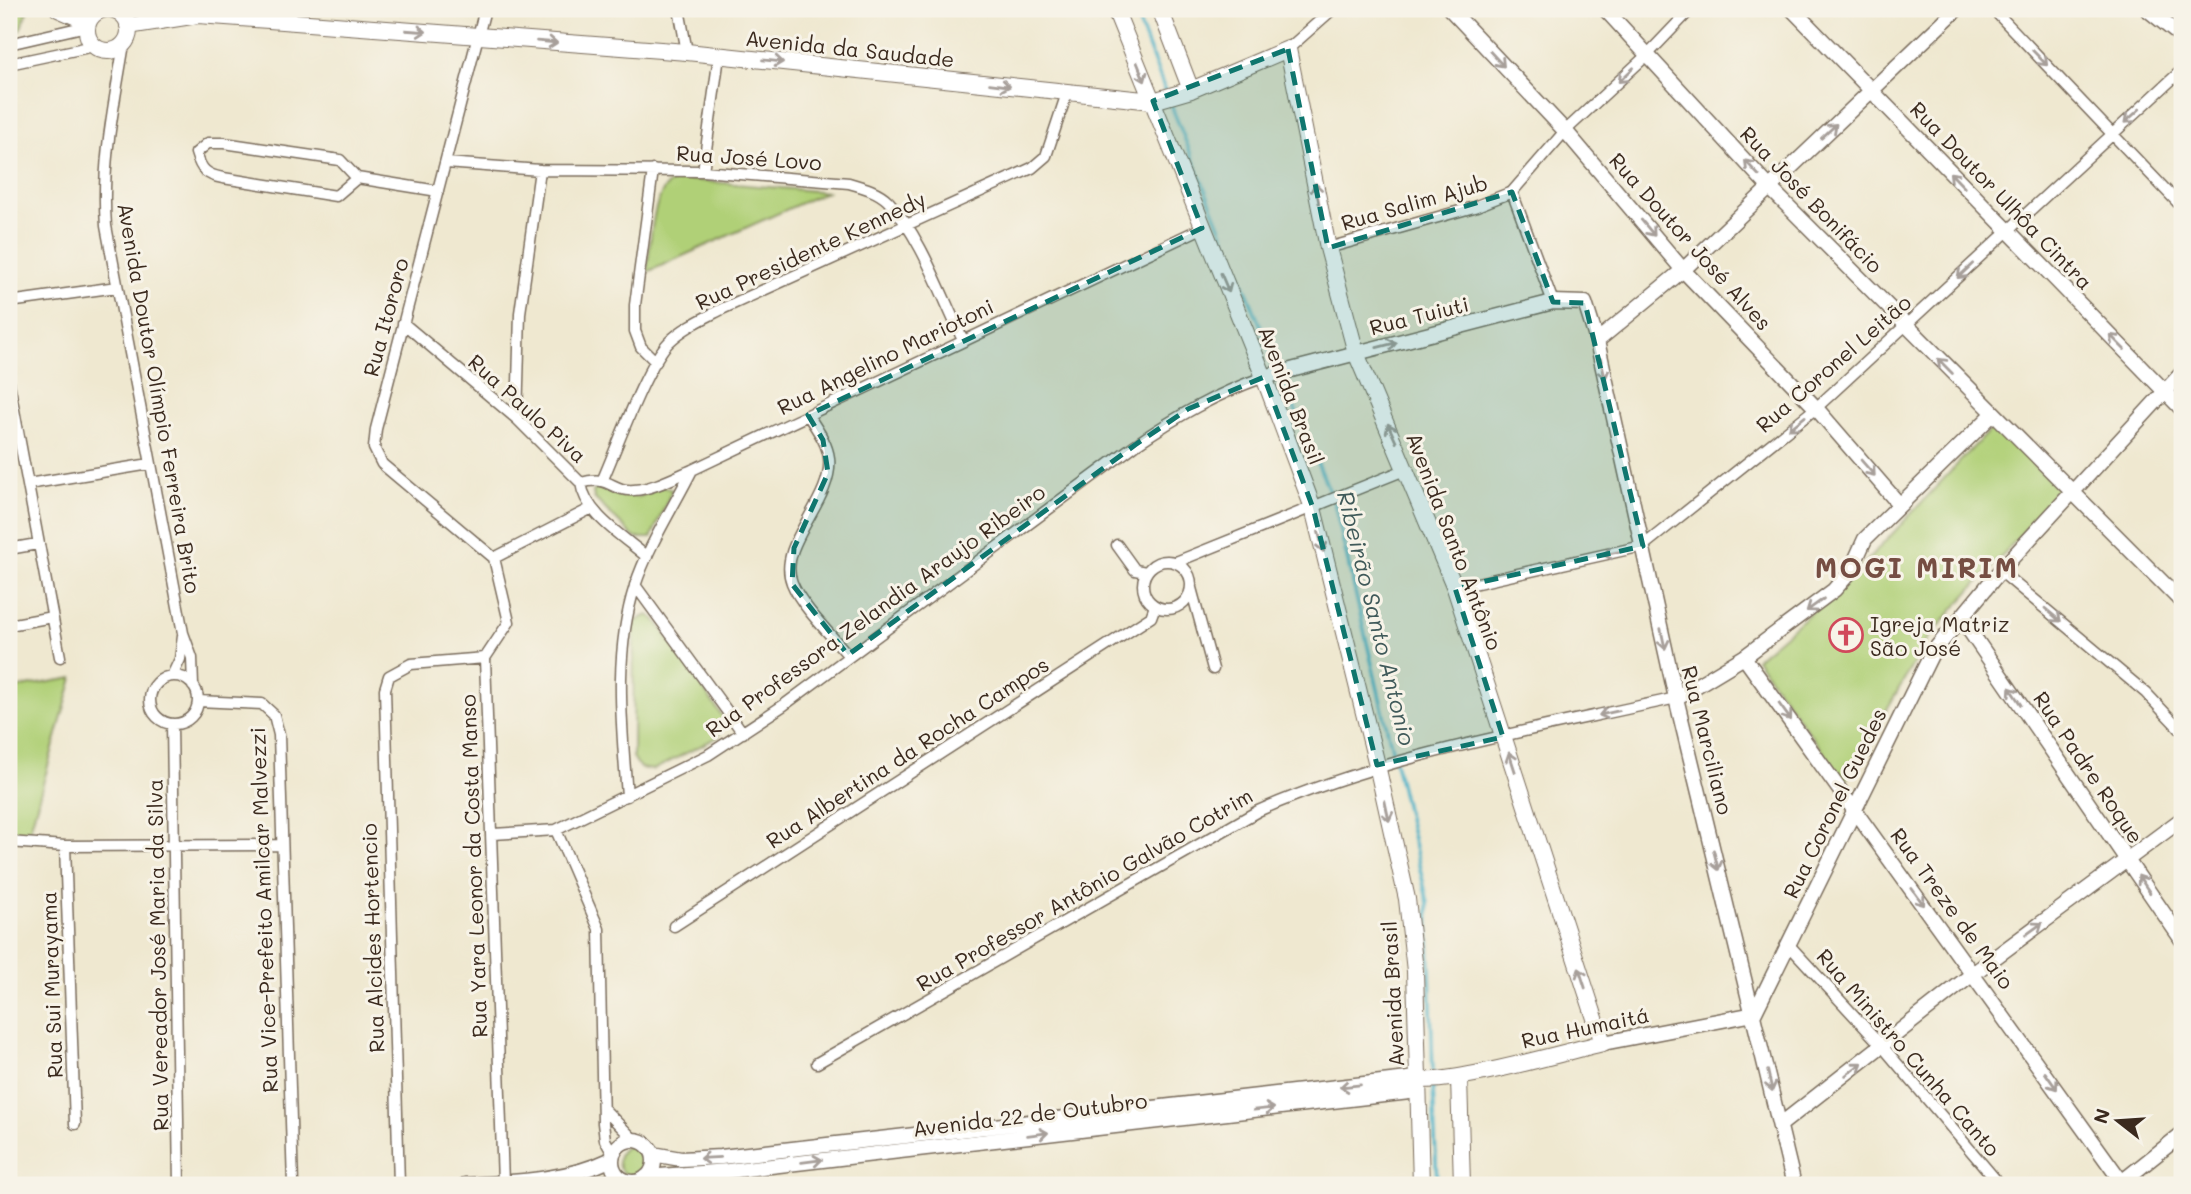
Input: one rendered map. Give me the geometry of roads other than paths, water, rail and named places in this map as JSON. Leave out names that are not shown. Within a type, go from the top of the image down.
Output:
[{"type":"main road","points":[[58,9],[88,24],[94,46],[106,51],[124,44],[128,26],[118,9],[102,10],[88,24]]},
{"type":"main road","name":"Avenida Brasil","points":[[1115,9],[1158,100],[1202,229],[1269,376],[1319,506],[1383,764],[1407,899],[1415,971],[1422,1083],[1421,1185]]},
{"type":"main road","points":[[1160,9],[1186,91]]},
{"type":"main road","name":"Avenida da Saudade","points":[[128,26],[198,15],[687,52],[1067,93],[1158,100],[1288,50]]},
{"type":"main road","name":"Avenida Santo Antônio","points":[[1288,50],[1328,247],[1356,353],[1455,588],[1603,1043]]},
{"type":"main road","name":"Rua Humaitá","points":[[1422,1083],[1603,1043]]},
{"type":"main road","points":[[1453,1078],[1462,1185]]},
{"type":"street","name":"Rua Itororo","points":[[485,9],[376,429],[374,448],[376,458],[494,558]]},
{"type":"street","points":[[680,9],[687,52]]},
{"type":"street","name":"Avenida da Saudade","points":[[1288,50],[1333,9]]},
{"type":"street","name":"Rua Doutor José Alves","points":[[1450,9],[1565,131],[1683,270],[1816,408],[1898,503]]},
{"type":"street","name":"Rua José Bonifácio","points":[[1605,9],[1769,187],[2182,602]]},
{"type":"street","points":[[1553,302],[1512,192],[1565,131],[1647,55],[1691,9]]},
{"type":"street","name":"Rua Doutor Ulhôa Cintra","points":[[1792,9],[2182,409]]},
{"type":"street","points":[[1597,341],[1683,270],[1957,9]]},
{"type":"street","points":[[1993,9],[2182,207]]},
{"type":"street","points":[[2147,9],[2182,37]]},
{"type":"street","points":[[9,44],[88,24]]},
{"type":"street","name":"Avenida Doutor Olímpio Ferreira Brito","points":[[124,44],[103,190],[117,287],[183,633],[191,658],[193,686]]},
{"type":"street","points":[[9,64],[94,46]]},
{"type":"street","points":[[703,171],[719,56]]},
{"type":"street","name":"Rua Coronel Leitão","points":[[1455,588],[1643,547],[1816,408],[2182,70]]},
{"type":"street","name":"Rua Presidente Kennedy","points":[[603,479],[656,362],[668,343],[688,327],[1032,168],[1046,156],[1067,93]]},
{"type":"street","points":[[357,178],[336,195],[223,178],[207,175],[196,153],[208,143],[224,143],[340,160],[357,178],[438,191]]},
{"type":"street","name":"Rua José Lovo","points":[[446,163],[540,170],[703,171],[849,183],[869,189],[887,200],[907,226],[963,340]]},
{"type":"street","points":[[517,419],[520,313],[540,170]]},
{"type":"street","points":[[653,170],[635,305],[635,331],[642,347],[656,362]]},
{"type":"street","name":"Rua Salim Ajub","points":[[1328,247],[1474,207],[1512,192]]},
{"type":"street","name":"Rua Angelino Mariotoni","points":[[603,479],[634,491],[692,470],[1202,229]]},
{"type":"street","points":[[9,302],[117,287]]},
{"type":"street","name":"Rua Tuiuti","points":[[1269,376],[1553,302],[1585,303]]},
{"type":"street","name":"Rua Marciliano","points":[[1585,303],[1597,341],[1676,698],[1794,1185]]},
{"type":"street","name":"Rua Paulo Piva","points":[[403,323],[517,419],[582,483],[583,498],[592,508],[647,557]]},
{"type":"street","name":"Rua Coronel Guedes","points":[[1754,1014],[1932,653],[2000,571],[2182,373]]},
{"type":"street","name":"Rua Professora Zelandia Araujo Ribeiro","points":[[493,834],[556,830],[708,755],[743,733],[1135,444],[1188,409],[1222,392],[1269,376]]},
{"type":"street","points":[[9,383],[13,428],[28,484],[60,657]]},
{"type":"street","points":[[1676,698],[1744,657],[1844,581],[1857,549],[1898,503],[1993,414]]},
{"type":"street","points":[[808,415],[823,440],[829,457],[828,473],[822,494],[794,548],[789,568],[797,592],[848,655]]},
{"type":"street","points":[[28,484],[150,464]]},
{"type":"street","points":[[1191,589],[1184,603],[1162,609],[1155,606],[1145,595],[1143,587],[1146,572],[1159,561],[1176,562],[1407,469]]},
{"type":"street","points":[[627,796],[621,703],[623,653],[635,585],[692,470]]},
{"type":"street","points":[[582,483],[603,479]]},
{"type":"street","points":[[485,658],[509,622],[494,558],[592,508]]},
{"type":"street","points":[[9,549],[37,544]]},
{"type":"street","points":[[1117,545],[1135,570],[1146,572]]},
{"type":"street","points":[[1176,562],[1188,572],[1213,668]]},
{"type":"street","points":[[2000,571],[2146,693],[2182,731]]},
{"type":"street","points":[[635,585],[743,733]]},
{"type":"street","name":"Rua Albertina da Rocha Campos","points":[[674,926],[1151,617],[1155,606]]},
{"type":"street","points":[[9,625],[52,617]]},
{"type":"street","name":"Rua Padre Roque","points":[[1961,618],[2182,940]]},
{"type":"street","name":"Avenida Doutor Olímpio Ferreira Brito","points":[[172,676],[180,659],[183,633]]},
{"type":"street","name":"Rua Treze de Maio","points":[[1744,657],[1974,973],[2121,1184]]},
{"type":"street","name":"Rua Alcides Hortencio","points":[[400,1185],[384,689],[389,676],[404,667],[485,658]]},
{"type":"street","name":"Rua Yara Leonor da Costa Manso","points":[[485,658],[503,1183]]},
{"type":"street","points":[[172,676],[180,677],[193,686],[198,702],[192,716],[172,724],[158,719],[150,705],[152,689],[164,678],[172,676]]},
{"type":"street","name":"Rua Professor Antônio Galvão Cotrim","points":[[817,1063],[1258,811],[1310,788],[1383,764],[1676,698]]},
{"type":"street","name":"Rua Vice-Prefeito Amilcar Malvezzi","points":[[198,702],[247,701],[262,704],[274,715],[279,735],[293,1185]]},
{"type":"street","name":"Rua Vereador José Maria da Silva","points":[[172,724],[179,1185]]},
{"type":"street","points":[[1780,1125],[1883,1047],[1974,973],[2182,819]]},
{"type":"street","points":[[556,830],[590,903],[598,929],[605,1140],[612,1156],[614,1183]]},
{"type":"street","points":[[9,842],[65,846],[282,845]]},
{"type":"street","name":"Rua Sui Murayama","points":[[65,846],[75,1124]]},
{"type":"street","name":"Rua Ministro Cunha Canto","points":[[1788,944],[1883,1047],[2000,1185]]},
{"type":"street","name":"Rua Humaitá","points":[[1603,1043],[1754,1014]]},
{"type":"street","name":"Avenida 22 de Outubro","points":[[653,1154],[681,1159],[721,1157],[1422,1083]]},
{"type":"street","name":"Avenida 22 de Outubro","points":[[646,1177],[728,1171],[1422,1083]]},
{"type":"street","points":[[586,1185],[635,1182],[646,1177],[653,1167],[653,1154],[647,1145],[634,1140],[604,1108]]},
{"type":"street","points":[[2121,1184],[2182,1134]]},
{"type":"street","points":[[465,1185],[574,1174],[612,1156],[620,1145],[634,1140]]},
{"type":"waterway","name":"Ribeirão Santo Antonio","points":[[1134,9],[1166,93]]},
{"type":"waterway","name":"Ribeirão Santo Antonio","points":[[1169,100],[1278,369]]},
{"type":"waterway","name":"Ribeirão Santo Antonio","points":[[1281,376],[1334,502],[1428,903],[1433,1075]]},
{"type":"waterway","name":"Ribeirão Santo Antonio","points":[[1433,1086],[1437,1185]]},
{"type":"place","name":"Igreja Matriz São José","points":[[1846,635]]},
{"type":"district","name":"MOGI MIRIM","points":[[1917,567]]}]
